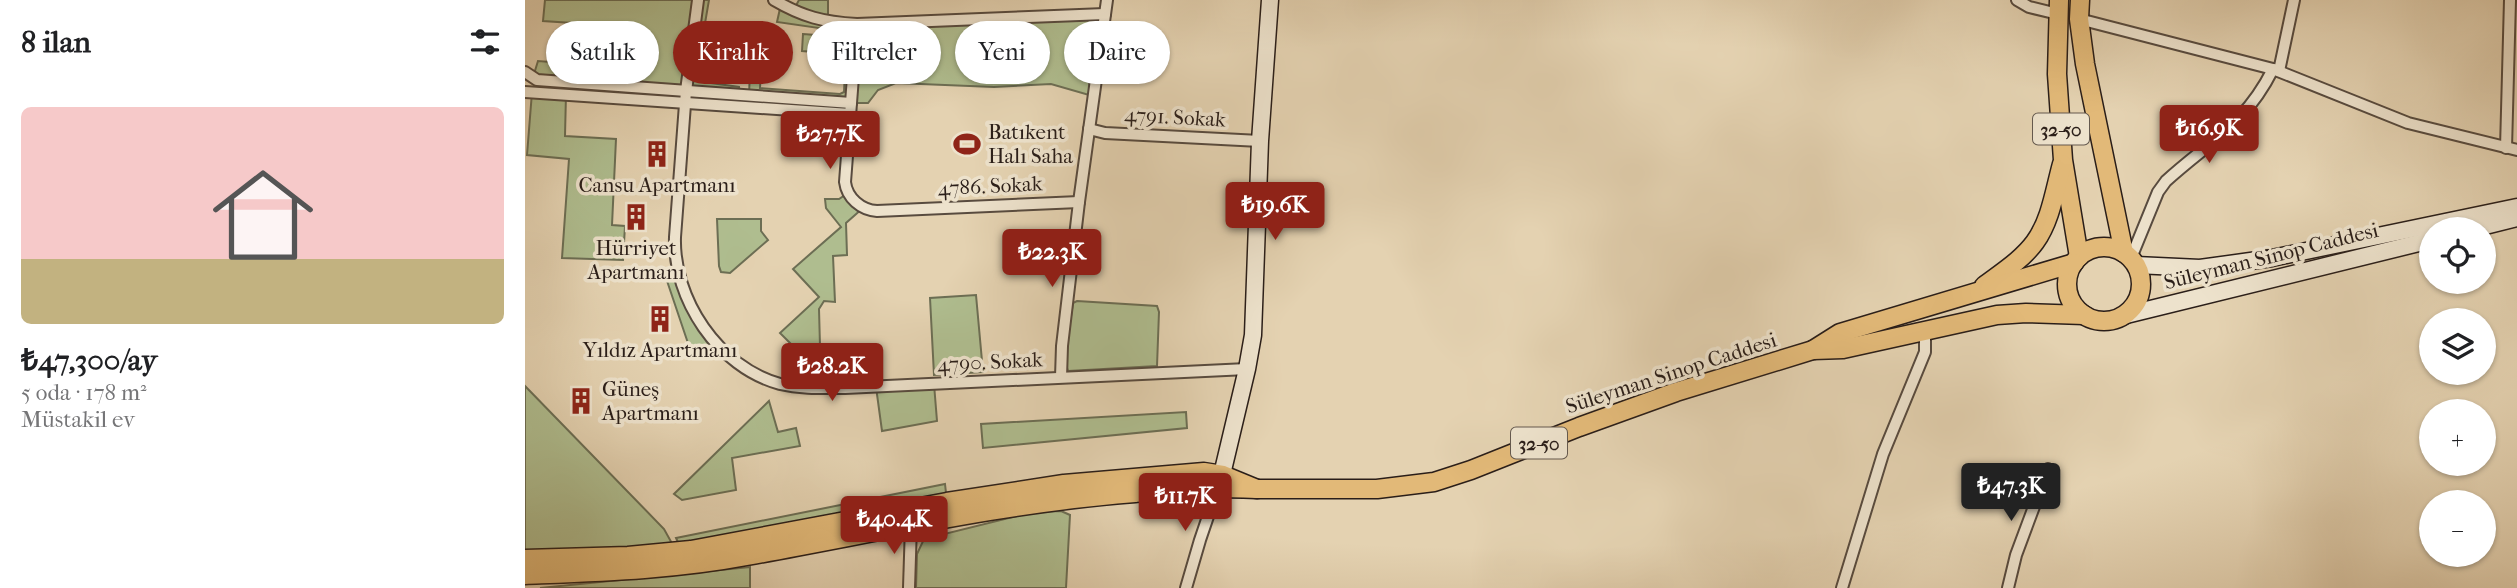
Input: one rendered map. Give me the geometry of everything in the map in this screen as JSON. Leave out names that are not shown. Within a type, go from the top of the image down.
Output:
[{"type":"main road","name":"32-50","points":[[2080,0],[2079,19],[2093,108],[2130,258]]},
{"type":"main road","name":"32-50","points":[[2058,7],[2057,74],[2063,160],[2077,260]]},
{"type":"main road","points":[[1975,292],[2035,243],[2046,222],[2063,160]]},
{"type":"main road","points":[[2101,247],[2117,249],[2130,258],[2141,284],[2140,294],[2130,310],[2122,316],[2102,321],[2084,315],[2071,300],[2068,291],[2070,271],[2077,260],[2101,247]]},
{"type":"main road","name":"Süleyman Sinop Caddesi","points":[[1813,350],[1840,333],[2077,260]]},
{"type":"main road","name":"Süleyman Sinop Caddesi","points":[[1221,481],[1257,489],[1377,489],[1434,482],[1676,392],[1813,350],[1843,349],[1997,315],[2084,315]]},
{"type":"main road","name":"32-50","points":[[525,559],[628,556],[691,550],[947,502],[1043,487],[1204,472],[1221,481]]},
{"type":"main road","name":"32-50","points":[[525,575],[629,571],[745,557],[1066,499],[1221,481]]},
{"type":"street","name":"4790. Sokak","points":[[698,0],[686,97],[675,237],[676,267],[684,295],[695,315],[713,339],[733,357],[769,380],[809,387],[897,386],[1247,369]]},
{"type":"street","points":[[774,0],[807,17],[823,21]]},
{"type":"street","points":[[1061,377],[1062,346],[1079,202],[1107,0]]},
{"type":"street","points":[[1186,588],[1221,481],[1247,369],[1254,311],[1260,141],[1270,0]]},
{"type":"street","points":[[2017,0],[2029,7],[2058,7]]},
{"type":"street","points":[[2130,258],[2158,192],[2167,181],[2233,127],[2276,70],[2294,0]]},
{"type":"street","points":[[2079,19],[2276,70],[2408,123],[2512,149],[2510,0]]},
{"type":"street","points":[[931,21],[1105,14]]},
{"type":"street","points":[[525,72],[537,80],[686,97]]},
{"type":"street","points":[[525,92],[686,97],[850,108],[852,84]]},
{"type":"street","name":"4786. Sokak","points":[[850,108],[845,186],[863,208],[877,211],[1079,202]]},
{"type":"street","name":"4791. Sokak","points":[[1089,129],[1105,133],[1260,141]]},
{"type":"street","name":"Süleyman Sinop Caddesi","points":[[2130,258],[2200,268],[2272,258],[2517,207]]},
{"type":"street","points":[[2496,223],[2517,218]]},
{"type":"street","name":"Süleyman Sinop Caddesi","points":[[2122,316],[2419,243]]},
{"type":"street","points":[[1842,588],[1883,454],[1924,352],[1925,331]]},
{"type":"street","points":[[2008,588],[2016,555],[2048,469]]},
{"type":"street","points":[[909,588],[911,525]]},
{"type":"green space","points":[[545,0],[709,0],[705,21],[673,21],[673,84],[739,87],[740,95],[593,84],[659,84],[659,21],[543,21]]},
{"type":"green space","points":[[799,0],[828,0],[828,21],[807,21],[807,26],[793,24],[793,21],[777,21],[781,4],[793,11]]},
{"type":"green space","points":[[1095,19],[1099,21],[1064,21],[1064,84],[1090,84],[1089,95],[1051,84],[994,87],[920,84],[941,84],[941,26],[955,25],[955,84],[1050,84],[1049,21]]},
{"type":"green space","points":[[803,34],[807,34],[807,51],[802,51]]},
{"type":"green space","points":[[538,61],[546,62],[546,76],[534,74]]},
{"type":"green space","points":[[749,84],[760,84],[760,88],[840,94],[844,92],[844,84],[852,84],[851,103],[749,95]]},
{"type":"green space","points":[[858,84],[893,84],[878,90],[868,103],[856,103]]},
{"type":"green space","points":[[532,92],[566,94],[565,136],[616,139],[612,225],[625,226],[623,260],[562,258],[569,159],[527,155]]},
{"type":"green space","points":[[848,193],[863,208],[846,223],[847,255],[833,256],[835,302],[824,301],[819,309],[820,346],[795,348],[780,333],[819,297],[793,269],[841,227],[826,208],[825,199],[839,199]]},
{"type":"green space","points":[[717,219],[761,219],[761,231],[768,240],[730,273],[721,272],[719,266]]},
{"type":"green space","points":[[677,271],[713,339],[693,358],[664,272]]},
{"type":"green space","points":[[976,295],[983,372],[934,375],[930,298]]},
{"type":"green space","points":[[1077,301],[1157,306],[1157,366],[1068,371],[1067,338],[1073,303]]},
{"type":"green space","points":[[934,384],[937,421],[882,431],[876,387]]},
{"type":"green space","points":[[525,386],[664,529],[674,547],[525,552]]},
{"type":"green space","points":[[769,401],[778,432],[796,428],[800,446],[732,458],[736,490],[682,500],[674,494]]},
{"type":"green space","points":[[1186,412],[1187,428],[983,448],[981,424]]},
{"type":"green space","points":[[945,484],[947,502],[682,551],[676,538]]},
{"type":"green space","points":[[1061,511],[1070,515],[1066,588],[916,588],[917,554],[924,539],[1033,512]]},
{"type":"green space","points":[[750,567],[750,588],[540,588]]},
{"type":"place","name":"Batıkent Halı Saha","points":[[967,144]]},
{"type":"place","name":"Cansu Apartmanı","points":[[657,154]]},
{"type":"place","name":"Hürriyet Apartmanı","points":[[636,217]]},
{"type":"place","name":"Yıldız Apartmanı","points":[[660,319]]},
{"type":"place","name":"Güneş Apartmanı","points":[[581,401]]}]
